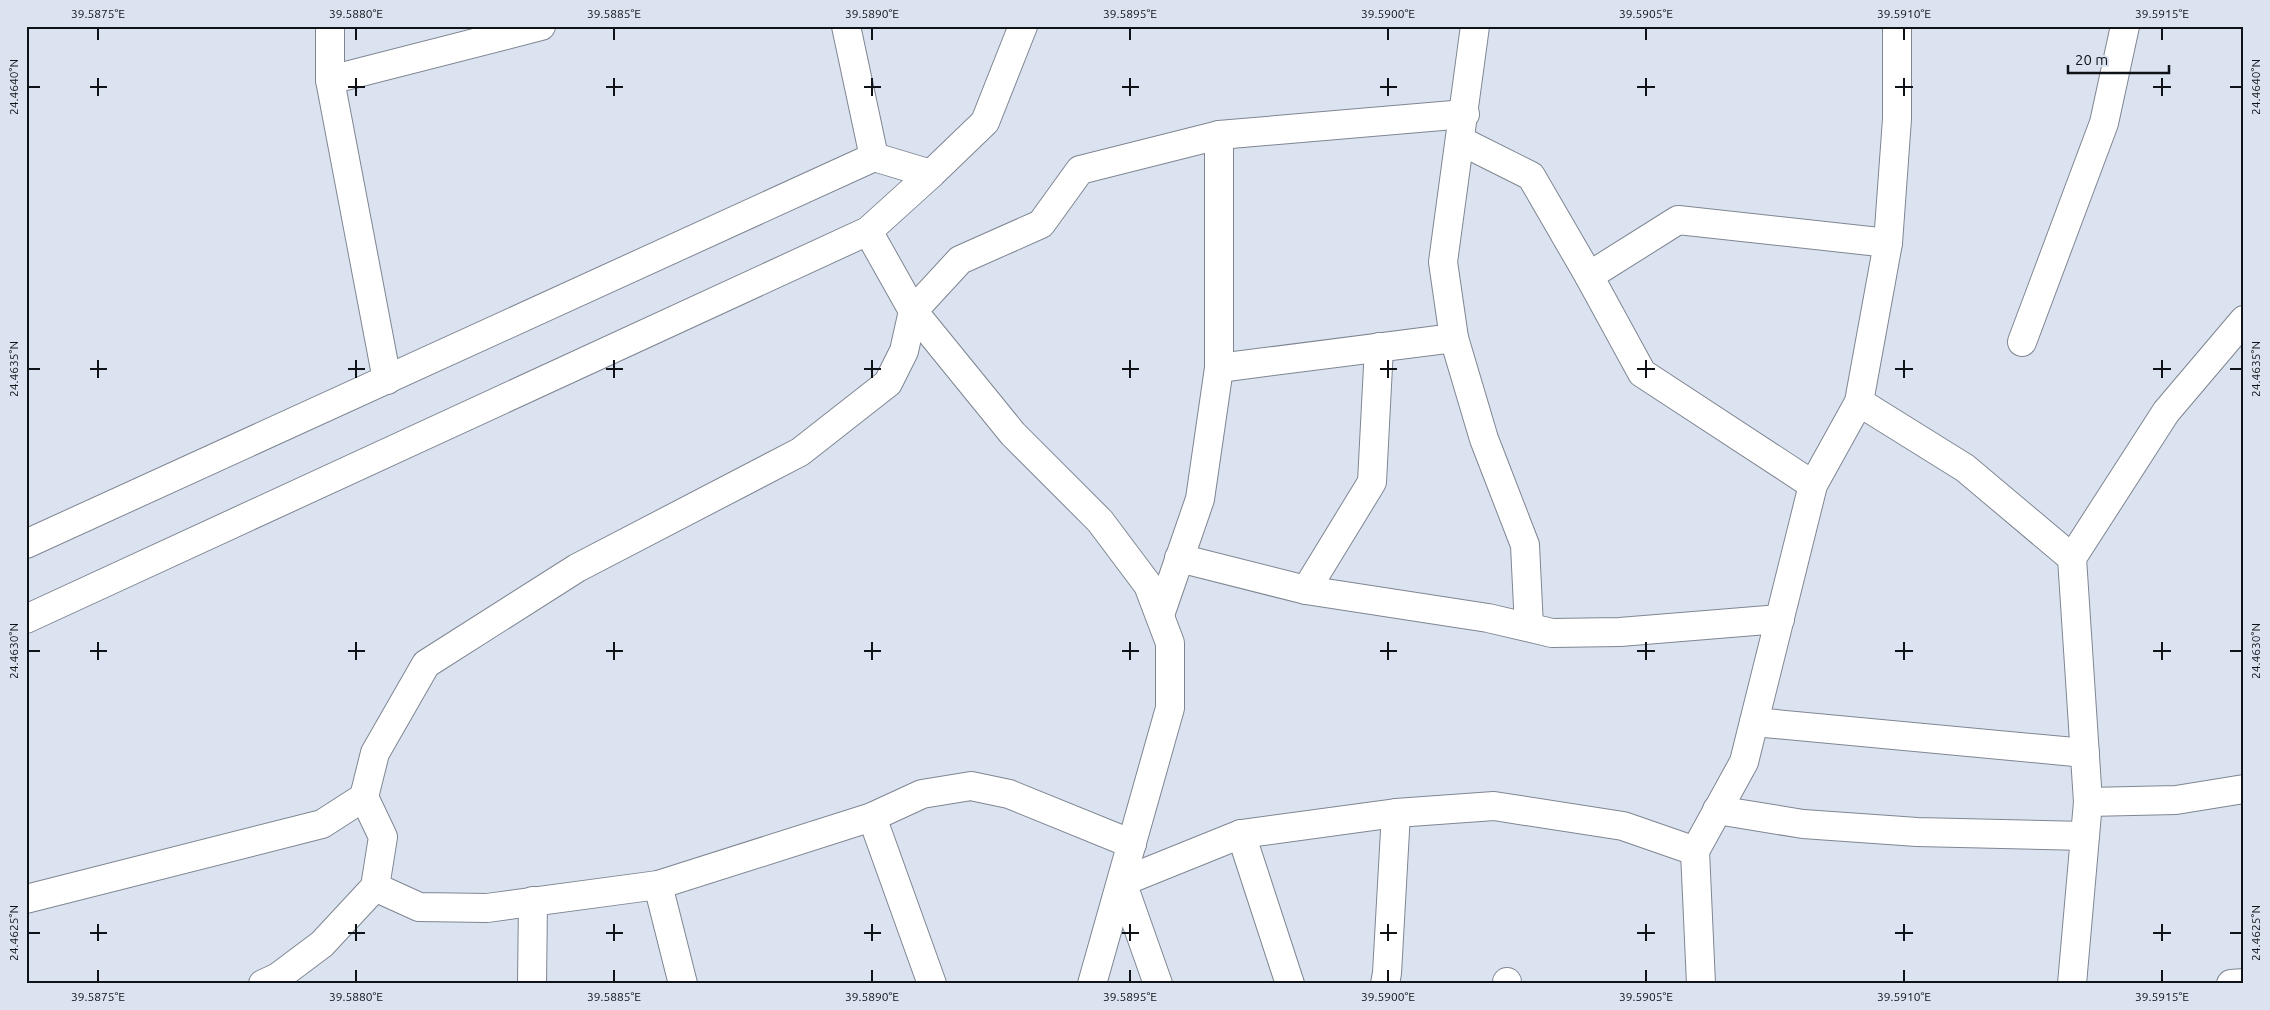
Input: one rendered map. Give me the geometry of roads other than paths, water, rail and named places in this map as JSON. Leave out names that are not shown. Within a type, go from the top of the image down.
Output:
[{"type":"street","points":[[330,26],[330,80],[387,380]]},
{"type":"street","points":[[330,80],[541,26]]},
{"type":"street","points":[[846,26],[874,157]]},
{"type":"street","points":[[26,619],[868,231],[985,122],[1023,26]]},
{"type":"street","points":[[1475,26],[1465,114],[1443,262],[1454,338],[1484,440],[1525,545],[1529,627]]},
{"type":"street","points":[[1701,984],[1695,851],[1744,762],[1813,485],[1859,402],[1888,243],[1897,119],[1897,26]]},
{"type":"street","points":[[2022,342],[2104,123],[2125,26]]},
{"type":"street","points":[[263,984],[278,977],[322,944],[375,887],[383,837],[364,797],[375,753],[426,664],[577,568],[800,452],[888,383],[904,351],[913,311],[960,260],[1040,224],[1080,170],[1219,134],[1465,114]]},
{"type":"street","points":[[1160,615],[1200,499],[1219,368],[1219,134]]},
{"type":"street","points":[[1461,141],[1531,176],[1590,276],[1642,373],[1813,485]]},
{"type":"street","points":[[26,544],[874,157],[931,174]]},
{"type":"street","points":[[1590,276],[1678,220],[1888,243]]},
{"type":"street","points":[[868,231],[913,311],[1013,434],[1100,521],[1148,586],[1170,643],[1170,708],[1092,984]]},
{"type":"street","points":[[2072,984],[2088,802],[2072,558],[2166,412],[2244,320]]},
{"type":"street","points":[[1219,368],[1454,338]]},
{"type":"street","points":[[1306,590],[1372,482],[1380,347]]},
{"type":"street","points":[[1859,402],[1965,468],[2072,558]]},
{"type":"street","points":[[1179,558],[1306,590],[1488,618],[1552,633],[1620,632],[1780,619]]},
{"type":"street","points":[[1754,722],[2085,753]]},
{"type":"street","points":[[375,887],[419,907],[487,908],[658,885],[872,817],[922,794],[971,786],[1009,794],[1132,844]]},
{"type":"street","points":[[2088,802],[2176,800],[2244,789]]},
{"type":"street","points":[[26,899],[322,824],[364,797]]},
{"type":"street","points":[[1122,882],[1241,834],[1396,813],[1494,806],[1623,826],[1695,851]]},
{"type":"street","points":[[1718,810],[1803,824],[1917,832],[2085,836]]},
{"type":"street","points":[[1385,984],[1392,902],[1396,813]]},
{"type":"street","points":[[872,817],[932,984]]},
{"type":"street","points":[[1241,834],[1290,984]]},
{"type":"street","points":[[1122,882],[1158,984]]},
{"type":"street","points":[[658,885],[683,984]]},
{"type":"street","points":[[532,984],[533,901]]},
{"type":"street","points":[[2231,984],[2244,983]]}]
